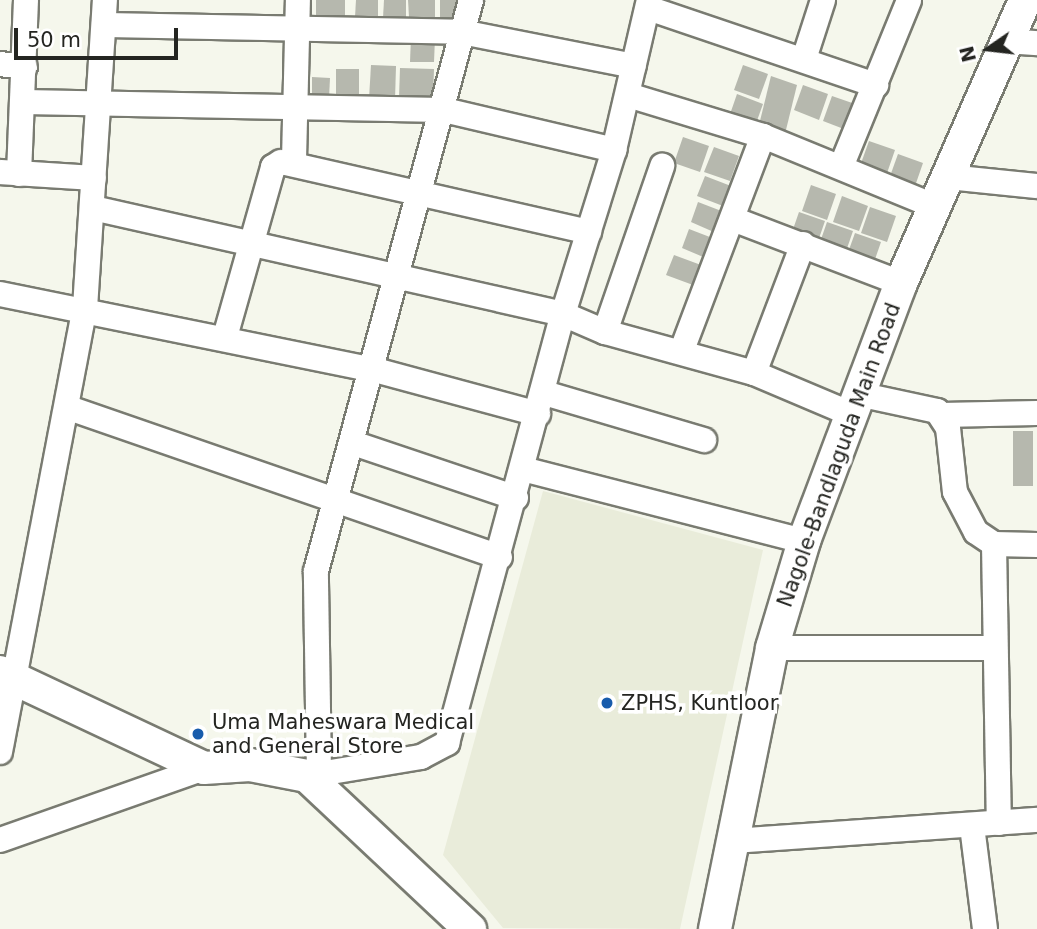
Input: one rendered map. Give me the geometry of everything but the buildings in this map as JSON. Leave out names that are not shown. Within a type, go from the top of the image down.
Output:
[{"type":"street","points":[[26,0],[23,102],[9,173],[94,178]]},
{"type":"street","points":[[0,752],[6,675],[69,408],[85,308],[102,102],[105,0]]},
{"type":"street","points":[[294,160],[298,0]]},
{"type":"street","points":[[470,929],[313,775],[316,570],[375,370],[471,0]]},
{"type":"street","points":[[804,59],[823,0]]},
{"type":"street","points":[[841,167],[909,0]]},
{"type":"street","name":"Nagole-Bandlaguda Main Road","points":[[715,929],[772,648],[804,541],[901,283],[948,177],[1022,42],[1025,0]]},
{"type":"street","points":[[0,840],[204,768],[250,765],[313,775],[421,757],[447,743],[516,498],[563,314],[614,150],[649,4],[876,85]]},
{"type":"street","points":[[105,25],[462,32],[634,66]]},
{"type":"street","points":[[0,64],[25,67]]},
{"type":"street","points":[[628,95],[763,136],[936,207]]},
{"type":"street","points":[[23,102],[444,110],[614,150]]},
{"type":"street","points":[[682,350],[763,136]]},
{"type":"street","points":[[225,337],[249,242],[273,167],[294,160],[423,189],[589,232]]},
{"type":"street","points":[[605,332],[662,166]]},
{"type":"street","points":[[948,177],[1037,186]]},
{"type":"street","points":[[93,208],[563,314],[605,332],[682,350],[855,404],[928,407],[941,415],[1037,413]]},
{"type":"street","points":[[733,219],[901,283]]},
{"type":"street","points":[[754,373],[803,244]]},
{"type":"street","points":[[0,294],[85,308],[225,337],[704,440]]},
{"type":"street","points":[[69,408],[500,557]]},
{"type":"street","points":[[941,415],[955,492],[976,532],[994,544],[1037,545]]},
{"type":"street","points":[[353,443],[516,498]]},
{"type":"street","points":[[523,469],[804,541]]},
{"type":"street","points":[[994,544],[993,648],[999,823]]},
{"type":"street","points":[[772,648],[993,648]]},
{"type":"street","points":[[6,675],[204,768]]},
{"type":"street","points":[[734,841],[1037,820]]},
{"type":"street","points":[[972,826],[985,929]]},
{"type":"shaded area","name":"ZPHS, Kuntloor","points":[[543,491],[763,550],[680,929],[503,928],[443,855]]},
{"type":"place","name":"ZPHS, Kuntloor","points":[[607,703]]},
{"type":"place","name":"Uma Maheswara Medical and General Store","points":[[198,734]]}]
